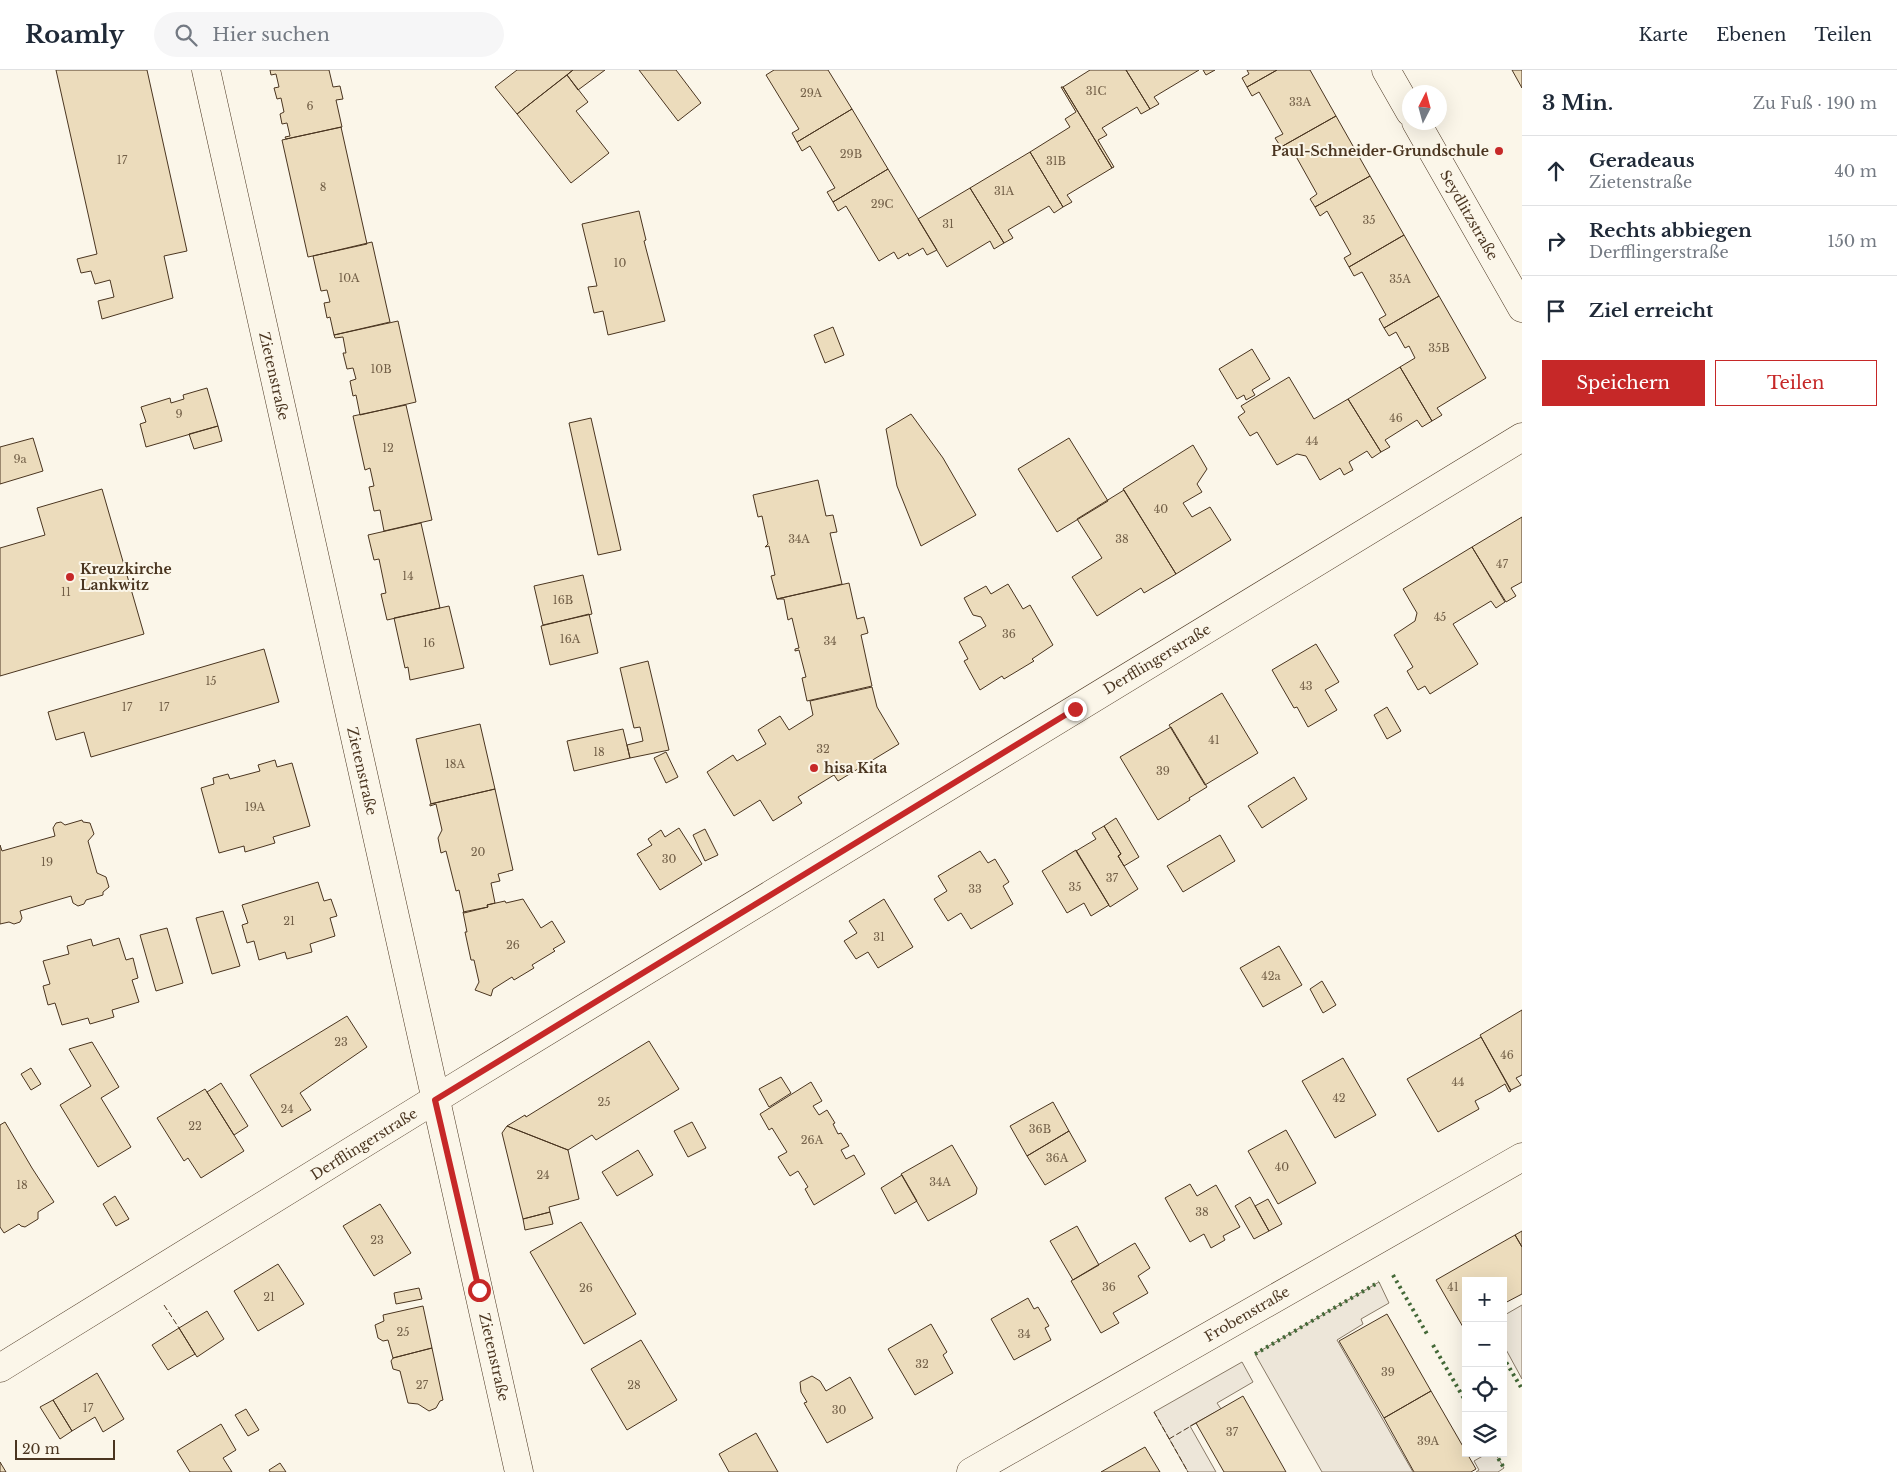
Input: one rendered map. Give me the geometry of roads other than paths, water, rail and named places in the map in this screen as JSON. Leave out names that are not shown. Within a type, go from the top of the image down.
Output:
[{"type":"street","name":"Zietenstraße","points":[[206,70],[519,1472]]},
{"type":"street","points":[[1386,70],[1402,98]]},
{"type":"street","name":"Seydlitzstraße","points":[[1421,130],[1522,308]]},
{"type":"street","name":"Derfflingerstraße","points":[[0,1368],[435,1100],[1522,437]]},
{"type":"street","name":"Frobenstraße","points":[[971,1472],[1522,1157]]},
{"type":"place","name":"Paul-Schneider-Grundschule","points":[[1499,151]]},
{"type":"place","name":"Kreuzkirche Lankwitz","points":[[70,577]]},
{"type":"place","name":"hisa Kita","points":[[814,768]]}]
